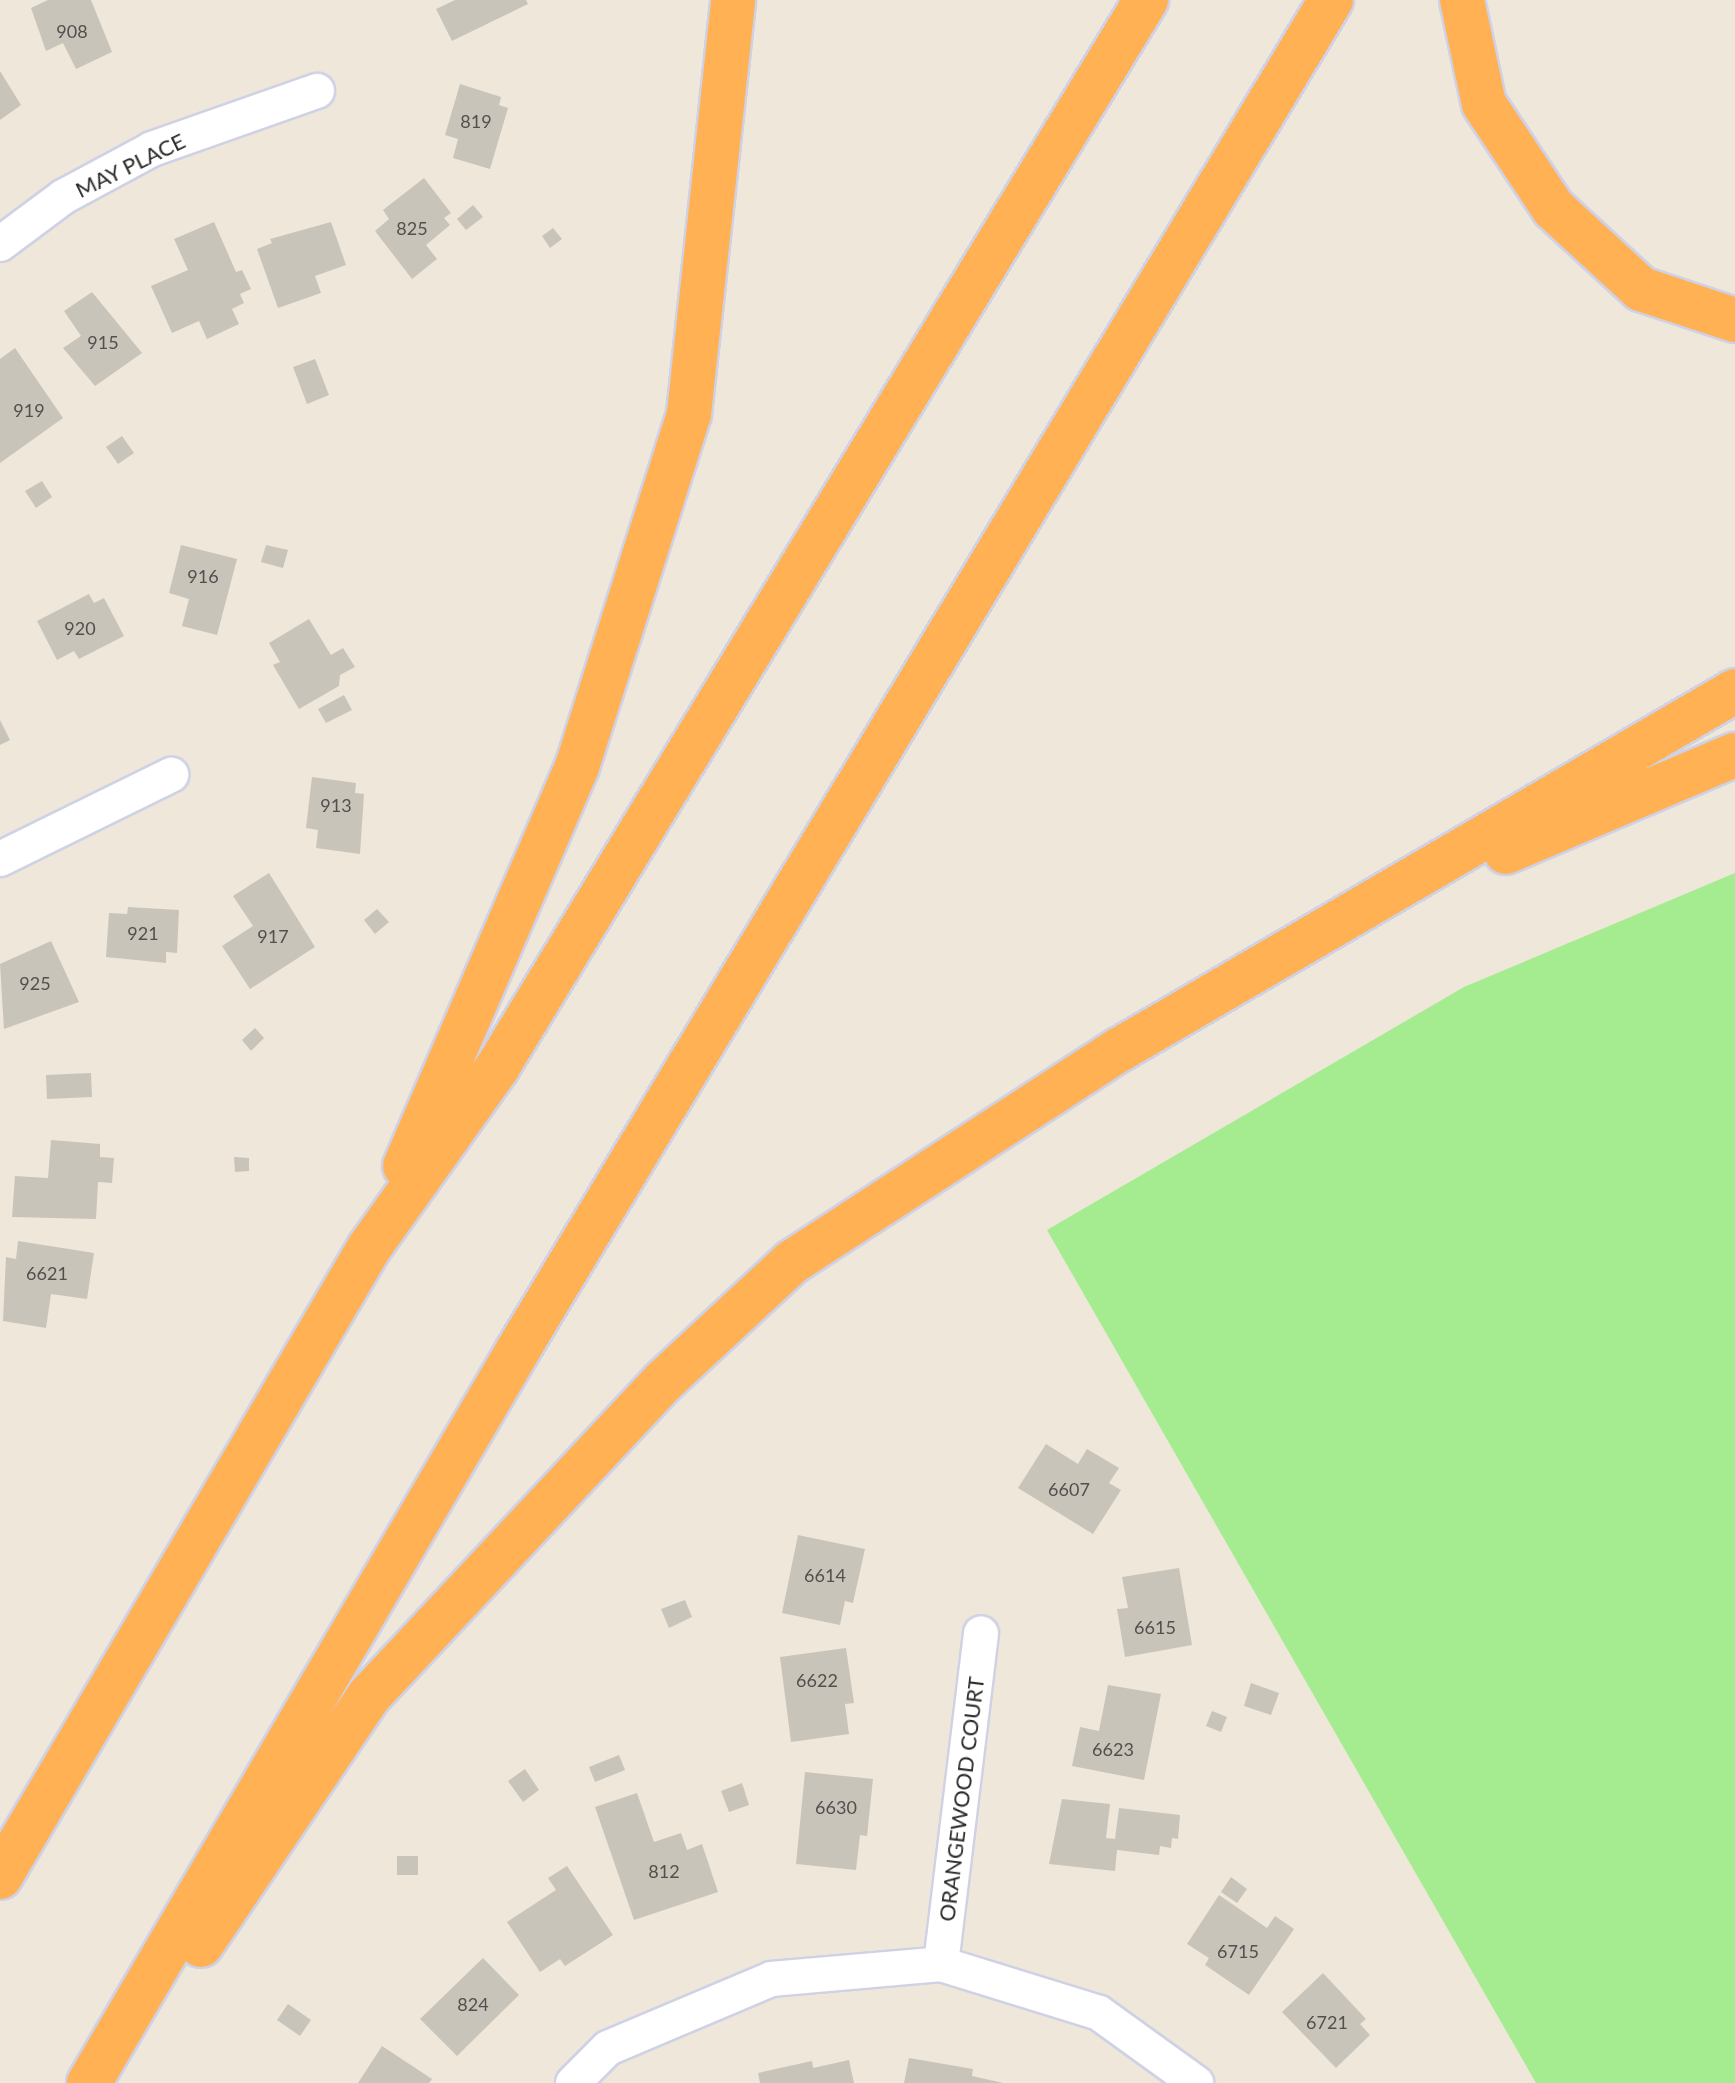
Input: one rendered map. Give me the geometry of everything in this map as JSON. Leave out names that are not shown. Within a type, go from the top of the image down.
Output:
[{"type":"highway","points":[[369,1248],[577,767],[689,414],[733,0]]},
{"type":"highway","points":[[0,1877],[369,1248],[506,1055],[1146,0]]},
{"type":"highway","points":[[89,2083],[518,1350],[1331,0]]},
{"type":"highway","points":[[1462,0],[1484,104],[1553,208],[1641,289],[1735,320]]},
{"type":"highway","points":[[109,2083],[369,1696],[664,1381],[792,1262],[1119,1050],[1735,691]]},
{"type":"highway","points":[[1285,952],[1735,755]]},
{"type":"street","name":"MAY PLACE","points":[[0,244],[63,197],[152,149],[317,91]]},
{"type":"street","points":[[0,859],[171,775]]},
{"type":"street","name":"ORANGEWOOD COURT","points":[[941,1964],[981,1633]]},
{"type":"street","points":[[573,2083],[608,2048],[771,1979],[941,1964],[1099,2013],[1196,2083]]},
{"type":"green space","points":[[1735,873],[1735,2083],[1536,2083],[1047,1230],[1464,987]]},
{"type":"building","points":[[48,0],[91,0],[112,52],[76,69],[63,43],[46,51],[31,8]]},
{"type":"building","points":[[455,0],[526,0],[528,4],[452,41],[436,9]]},
{"type":"building","points":[[0,71],[21,105],[0,120]]},
{"type":"building","points":[[460,84],[501,97],[499,105],[508,108],[490,169],[453,158],[458,139],[445,135]]},
{"type":"building","points":[[424,178],[451,213],[444,218],[450,225],[426,245],[437,259],[412,279],[375,231],[389,219],[383,210]]},
{"type":"building","points":[[473,205],[483,217],[466,230],[457,219]]},
{"type":"building","points":[[214,222],[236,272],[242,270],[251,289],[240,294],[244,303],[232,309],[239,324],[207,339],[199,321],[172,333],[151,286],[188,270],[174,239]]},
{"type":"building","points":[[331,222],[346,265],[315,276],[321,293],[278,308],[257,249],[272,243],[270,239]]},
{"type":"building","points":[[553,228],[562,239],[550,248],[542,236]]},
{"type":"building","points":[[92,292],[142,353],[95,386],[63,348],[81,336],[64,311]]},
{"type":"building","points":[[15,348],[63,418],[0,463],[0,359]]},
{"type":"building","points":[[315,359],[329,395],[307,404],[293,367]]},
{"type":"building","points":[[122,436],[134,453],[118,464],[106,447]]},
{"type":"building","points":[[42,481],[52,497],[36,508],[25,491]]},
{"type":"building","points":[[181,545],[237,559],[217,635],[182,626],[189,599],[169,593]]},
{"type":"building","points":[[266,545],[288,550],[283,568],[261,562]]},
{"type":"building","points":[[89,594],[94,603],[104,598],[124,636],[79,659],[74,651],[57,660],[37,621]]},
{"type":"building","points":[[309,619],[331,655],[343,648],[355,667],[340,675],[339,686],[299,709],[273,665],[280,662],[269,643]]},
{"type":"building","points":[[344,695],[352,710],[326,723],[318,709]]},
{"type":"building","points":[[0,720],[10,740],[0,745]]},
{"type":"building","points":[[312,777],[356,783],[355,793],[364,794],[360,854],[316,848],[318,830],[306,828]]},
{"type":"building","points":[[269,873],[315,947],[250,989],[222,946],[253,926],[233,896]]},
{"type":"building","points":[[128,907],[179,910],[177,953],[166,952],[166,963],[106,957],[109,913],[127,914]]},
{"type":"building","points":[[377,909],[389,922],[375,934],[364,920]]},
{"type":"building","points":[[51,941],[79,1002],[4,1029],[0,964]]},
{"type":"building","points":[[255,1028],[264,1038],[251,1051],[242,1040]]},
{"type":"building","points":[[91,1073],[92,1097],[47,1099],[46,1075]]},
{"type":"building","points":[[51,1140],[100,1144],[100,1157],[114,1158],[112,1183],[98,1182],[96,1219],[12,1217],[15,1176],[48,1178]]},
{"type":"building","points":[[234,1157],[249,1158],[249,1171],[235,1172]]},
{"type":"building","points":[[18,1241],[94,1253],[87,1299],[51,1294],[46,1328],[3,1321],[6,1257],[16,1259]]},
{"type":"building","points":[[1046,1444],[1078,1464],[1087,1449],[1119,1468],[1109,1483],[1121,1490],[1093,1534],[1018,1488]]},
{"type":"building","points":[[798,1535],[865,1549],[853,1603],[845,1601],[840,1625],[782,1613]]},
{"type":"building","points":[[1179,1568],[1192,1645],[1125,1657],[1117,1609],[1128,1608],[1122,1577]]},
{"type":"building","points":[[685,1600],[692,1617],[669,1628],[661,1609]]},
{"type":"building","points":[[846,1648],[854,1703],[845,1704],[849,1734],[791,1742],[780,1657]]},
{"type":"building","points":[[1251,1683],[1279,1693],[1271,1715],[1244,1706]]},
{"type":"building","points":[[1108,1685],[1161,1694],[1144,1780],[1072,1766],[1080,1727],[1099,1731]]},
{"type":"building","points":[[1212,1711],[1227,1717],[1221,1732],[1206,1726]]},
{"type":"building","points":[[619,1755],[625,1770],[595,1782],[589,1767]]},
{"type":"building","points":[[525,1769],[539,1790],[523,1802],[508,1781]]},
{"type":"building","points":[[805,1772],[873,1779],[867,1836],[860,1835],[856,1870],[796,1864]]},
{"type":"building","points":[[742,1783],[749,1805],[729,1812],[721,1791]]},
{"type":"building","points":[[637,1793],[654,1842],[681,1833],[687,1850],[702,1844],[718,1892],[634,1920],[595,1807]]},
{"type":"building","points":[[1062,1799],[1110,1804],[1106,1838],[1115,1839],[1119,1808],[1180,1815],[1178,1839],[1172,1838],[1171,1848],[1160,1846],[1159,1855],[1117,1850],[1115,1871],[1049,1864]]},
{"type":"building","points":[[397,1856],[418,1856],[418,1875],[397,1875]]},
{"type":"building","points":[[567,1866],[613,1935],[565,1966],[560,1959],[540,1972],[507,1922],[556,1890],[548,1878]]},
{"type":"building","points":[[1231,1877],[1247,1889],[1237,1903],[1221,1892]]},
{"type":"building","points":[[1219,1895],[1267,1928],[1275,1916],[1294,1929],[1249,1995],[1205,1965],[1209,1958],[1187,1944]]},
{"type":"building","points":[[483,1958],[519,1995],[457,2056],[420,2019]]},
{"type":"building","points":[[1323,1973],[1366,2019],[1360,2024],[1370,2035],[1336,2068],[1282,2012]]},
{"type":"building","points":[[288,2004],[311,2020],[300,2036],[277,2020]]},
{"type":"building","points":[[382,2046],[432,2079],[429,2083],[358,2083]]},
{"type":"building","points":[[909,2058],[973,2069],[972,2076],[1003,2083],[904,2083]]},
{"type":"building","points":[[849,2060],[854,2083],[760,2083],[758,2073],[812,2061],[813,2068]]}]
